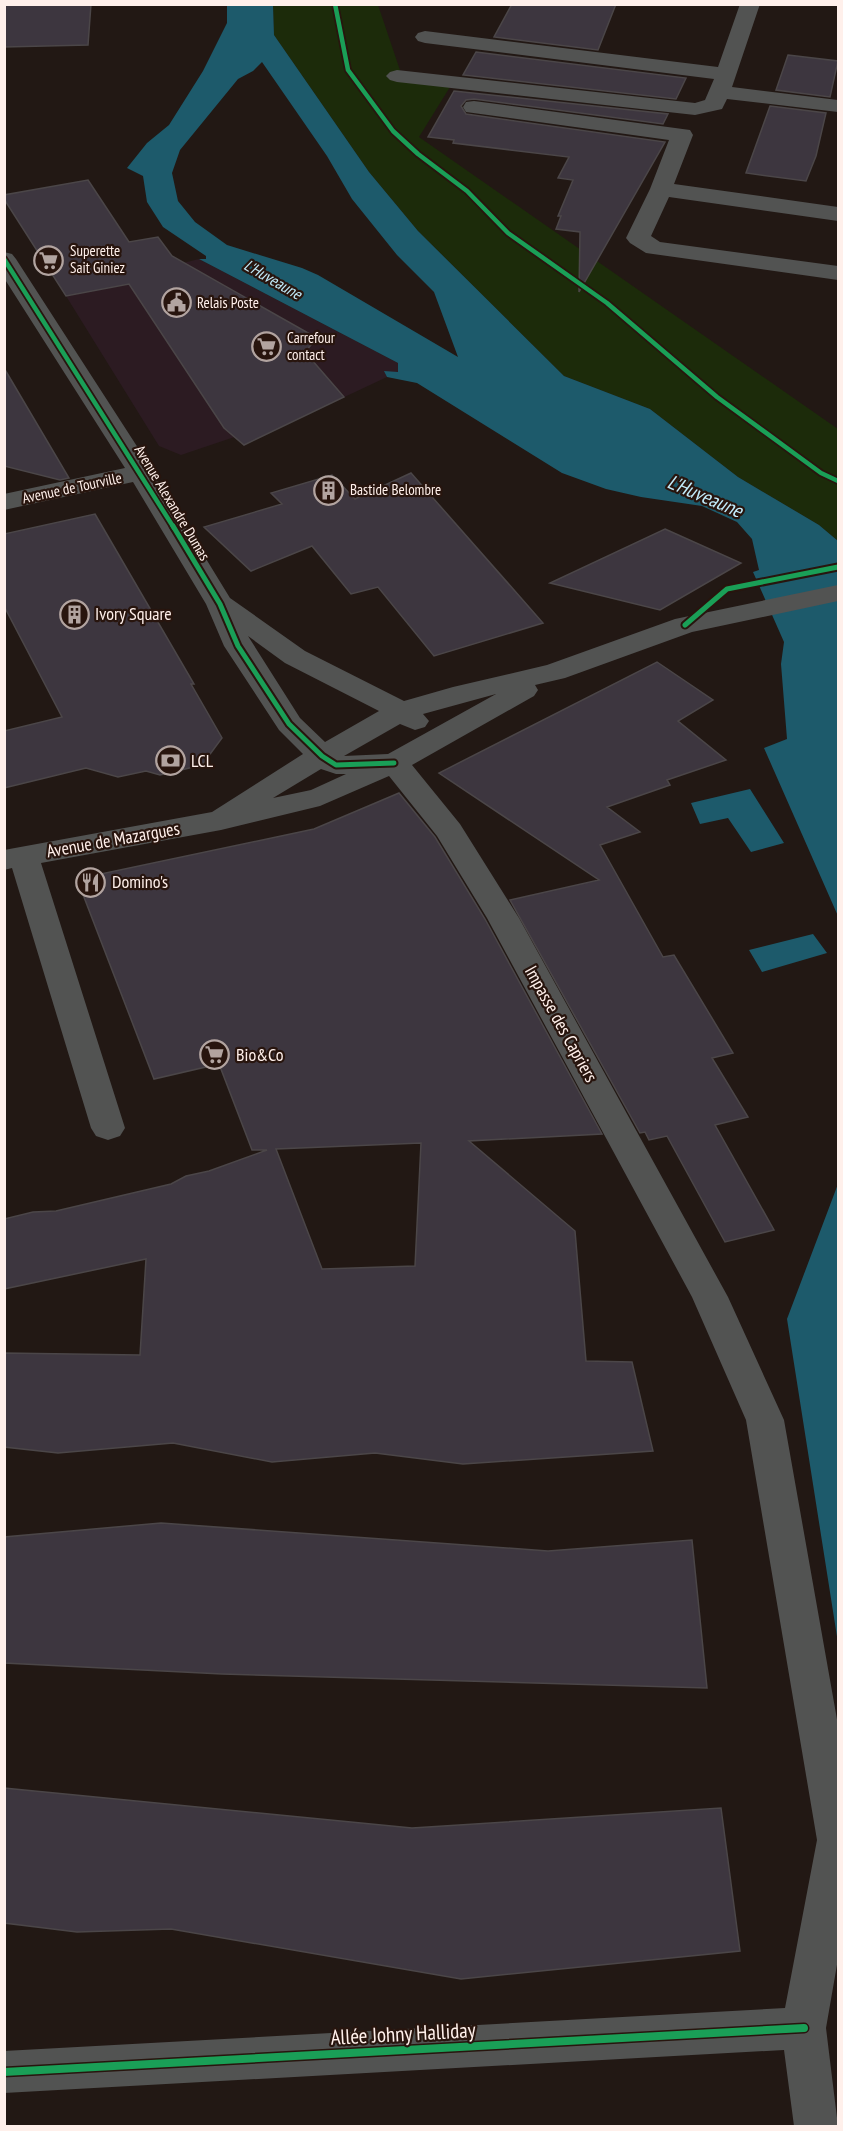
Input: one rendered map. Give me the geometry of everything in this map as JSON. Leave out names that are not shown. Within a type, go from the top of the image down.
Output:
[{"type":"street","points":[[398,76],[695,109],[714,104],[750,4]]},
{"type":"street","points":[[425,37],[723,83],[838,106]]},
{"type":"street","points":[[459,105],[682,135],[638,238],[654,248],[838,273]]},
{"type":"street","points":[[660,189],[838,214]]},
{"type":"street","name":"Avenue Alexandre Dumas","points":[[4,259],[220,603],[238,646],[289,723],[322,756]]},
{"type":"street","name":"Avenue de Tourville","points":[[4,502],[140,473]]},
{"type":"street","name":"Avenue de Mazargues","points":[[221,820],[285,777],[401,711],[463,693],[555,672],[686,625],[838,593]]},
{"type":"street","name":"Avenue Alexandre Dumas","points":[[220,603],[296,657],[401,711]]},
{"type":"street","name":"Avenue de Mazargues","points":[[14,857],[221,820],[320,797],[394,764],[555,672]]},
{"type":"street","points":[[394,764],[415,735],[416,721],[401,711]]},
{"type":"street","name":"Avenue de Mazargues","points":[[322,756],[336,765],[394,764]]},
{"type":"street","name":"Impasse des Capriers","points":[[394,764],[449,831],[503,918],[710,1297],[765,1420],[838,1841]]},
{"type":"street","points":[[14,857],[108,1128]]},
{"type":"street","points":[[817,2127],[804,2028],[838,1841]]},
{"type":"street","name":"Allée Johny Halliday","points":[[4,2072],[804,2028]]},
{"type":"shaded area","points":[[199,259],[398,363],[398,372],[385,372],[387,377],[321,408],[181,455],[159,446],[66,296],[148,281],[175,265]]},
{"type":"green space","points":[[273,5],[378,5],[404,82],[450,87],[419,137],[838,429],[838,541],[819,525],[738,477],[650,409],[564,376],[418,231],[369,172],[274,35]]},
{"type":"water","name":"L'Huveaune","points":[[227,5],[273,5],[274,35],[369,172],[418,231],[564,376],[650,409],[738,477],[819,525],[838,541],[838,916],[764,748],[787,739],[781,664],[784,642],[753,572],[759,570],[752,539],[737,522],[702,506],[606,489],[562,473],[417,383],[387,377],[384,371],[398,372],[398,363],[199,259],[206,259],[206,256],[163,227],[147,202],[143,176],[127,168],[147,143],[169,125],[203,71],[227,23]],"holes":[[[262,62],[327,156],[352,199],[397,255],[434,292],[458,357],[318,275],[227,245],[195,222],[178,201],[172,173],[180,150],[238,79],[253,71]]]},
{"type":"water","points":[[750,789],[784,843],[751,852],[728,818],[700,824],[691,803]]},
{"type":"water","points":[[813,934],[827,953],[762,972],[749,950]]},
{"type":"water","points":[[838,1184],[838,1643],[787,1319]]},
{"type":"building","points":[[4,4],[91,4],[88,45],[4,47]]},
{"type":"building","points":[[512,4],[616,4],[598,50],[494,37]]},
{"type":"building","points":[[476,52],[686,78],[676,99],[463,75]]},
{"type":"building","points":[[788,55],[838,61],[830,97],[776,90]]},
{"type":"building","points":[[454,91],[668,114],[663,124],[474,99],[466,100],[461,106],[466,114],[665,142],[579,292],[580,232],[556,229],[561,216],[558,216],[573,180],[558,178],[569,157],[453,143],[454,140],[428,137]]},
{"type":"building","points":[[770,106],[826,113],[816,156],[806,181],[746,173]]},
{"type":"building","points":[[88,180],[129,242],[158,237],[172,256],[317,338],[305,352],[344,397],[244,445],[224,428],[129,284],[66,296],[4,199],[4,195]]},
{"type":"building","points":[[4,368],[69,478],[60,480],[4,466]]},
{"type":"building","points":[[411,473],[543,623],[434,656],[378,587],[351,594],[312,546],[251,571],[204,527],[282,504],[271,493],[332,475],[355,499]]},
{"type":"building","points":[[95,514],[194,684],[191,684],[222,738],[202,765],[160,775],[146,771],[118,777],[86,768],[4,788],[4,731],[62,717],[4,606],[4,534]]},
{"type":"building","points":[[665,529],[741,563],[660,610],[550,583]]},
{"type":"building","points":[[657,662],[713,700],[678,721],[726,760],[667,780],[670,785],[607,807],[640,832],[600,845],[663,957],[674,955],[733,1053],[712,1058],[748,1117],[715,1125],[774,1230],[725,1242],[667,1136],[649,1140],[645,1132],[640,1133],[510,900],[599,880],[439,773]]},
{"type":"building","points":[[399,793],[435,837],[485,919],[602,1134],[469,1141],[575,1231],[586,1361],[632,1362],[653,1451],[463,1464],[375,1453],[272,1462],[173,1443],[58,1453],[4,1447],[4,1353],[140,1355],[146,1259],[4,1289],[4,1219],[33,1212],[56,1211],[171,1184],[186,1176],[209,1171],[267,1150],[252,1150],[219,1064],[154,1079],[77,879],[314,829]],"holes":[[[421,1143],[415,1266],[322,1269],[276,1149]]]},
{"type":"building","points":[[161,1523],[548,1551],[692,1540],[707,1688],[222,1674],[4,1663],[4,1537]]},
{"type":"building","points":[[4,1788],[412,1828],[721,1808],[740,1951],[461,1979],[171,1929],[77,1932],[4,1923]]},
{"type":"cycle path","points":[[335,4],[348,70],[393,131],[418,154],[467,191],[508,233],[607,303],[717,397],[821,473],[838,481]]},
{"type":"cycle path","points":[[4,259],[127,451],[220,604],[238,646],[289,724],[322,756],[336,765],[394,763]]},
{"type":"cycle path","points":[[685,625],[727,589],[838,567]]},
{"type":"cycle path","points":[[4,2072],[804,2028]]},
{"type":"place","name":"Superette Sait Giniez","points":[[49,260]]},
{"type":"place","name":"Relais Poste","points":[[176,303]]},
{"type":"place","name":"Carrefour contact","points":[[266,347]]},
{"type":"place","name":"Bastide Belombre","points":[[329,490]]},
{"type":"place","name":"Ivory Square","points":[[74,614]]},
{"type":"place","name":"LCL","points":[[170,761]]},
{"type":"place","name":"Domino's","points":[[91,882]]},
{"type":"place","name":"Bio&Co","points":[[215,1055]]}]
